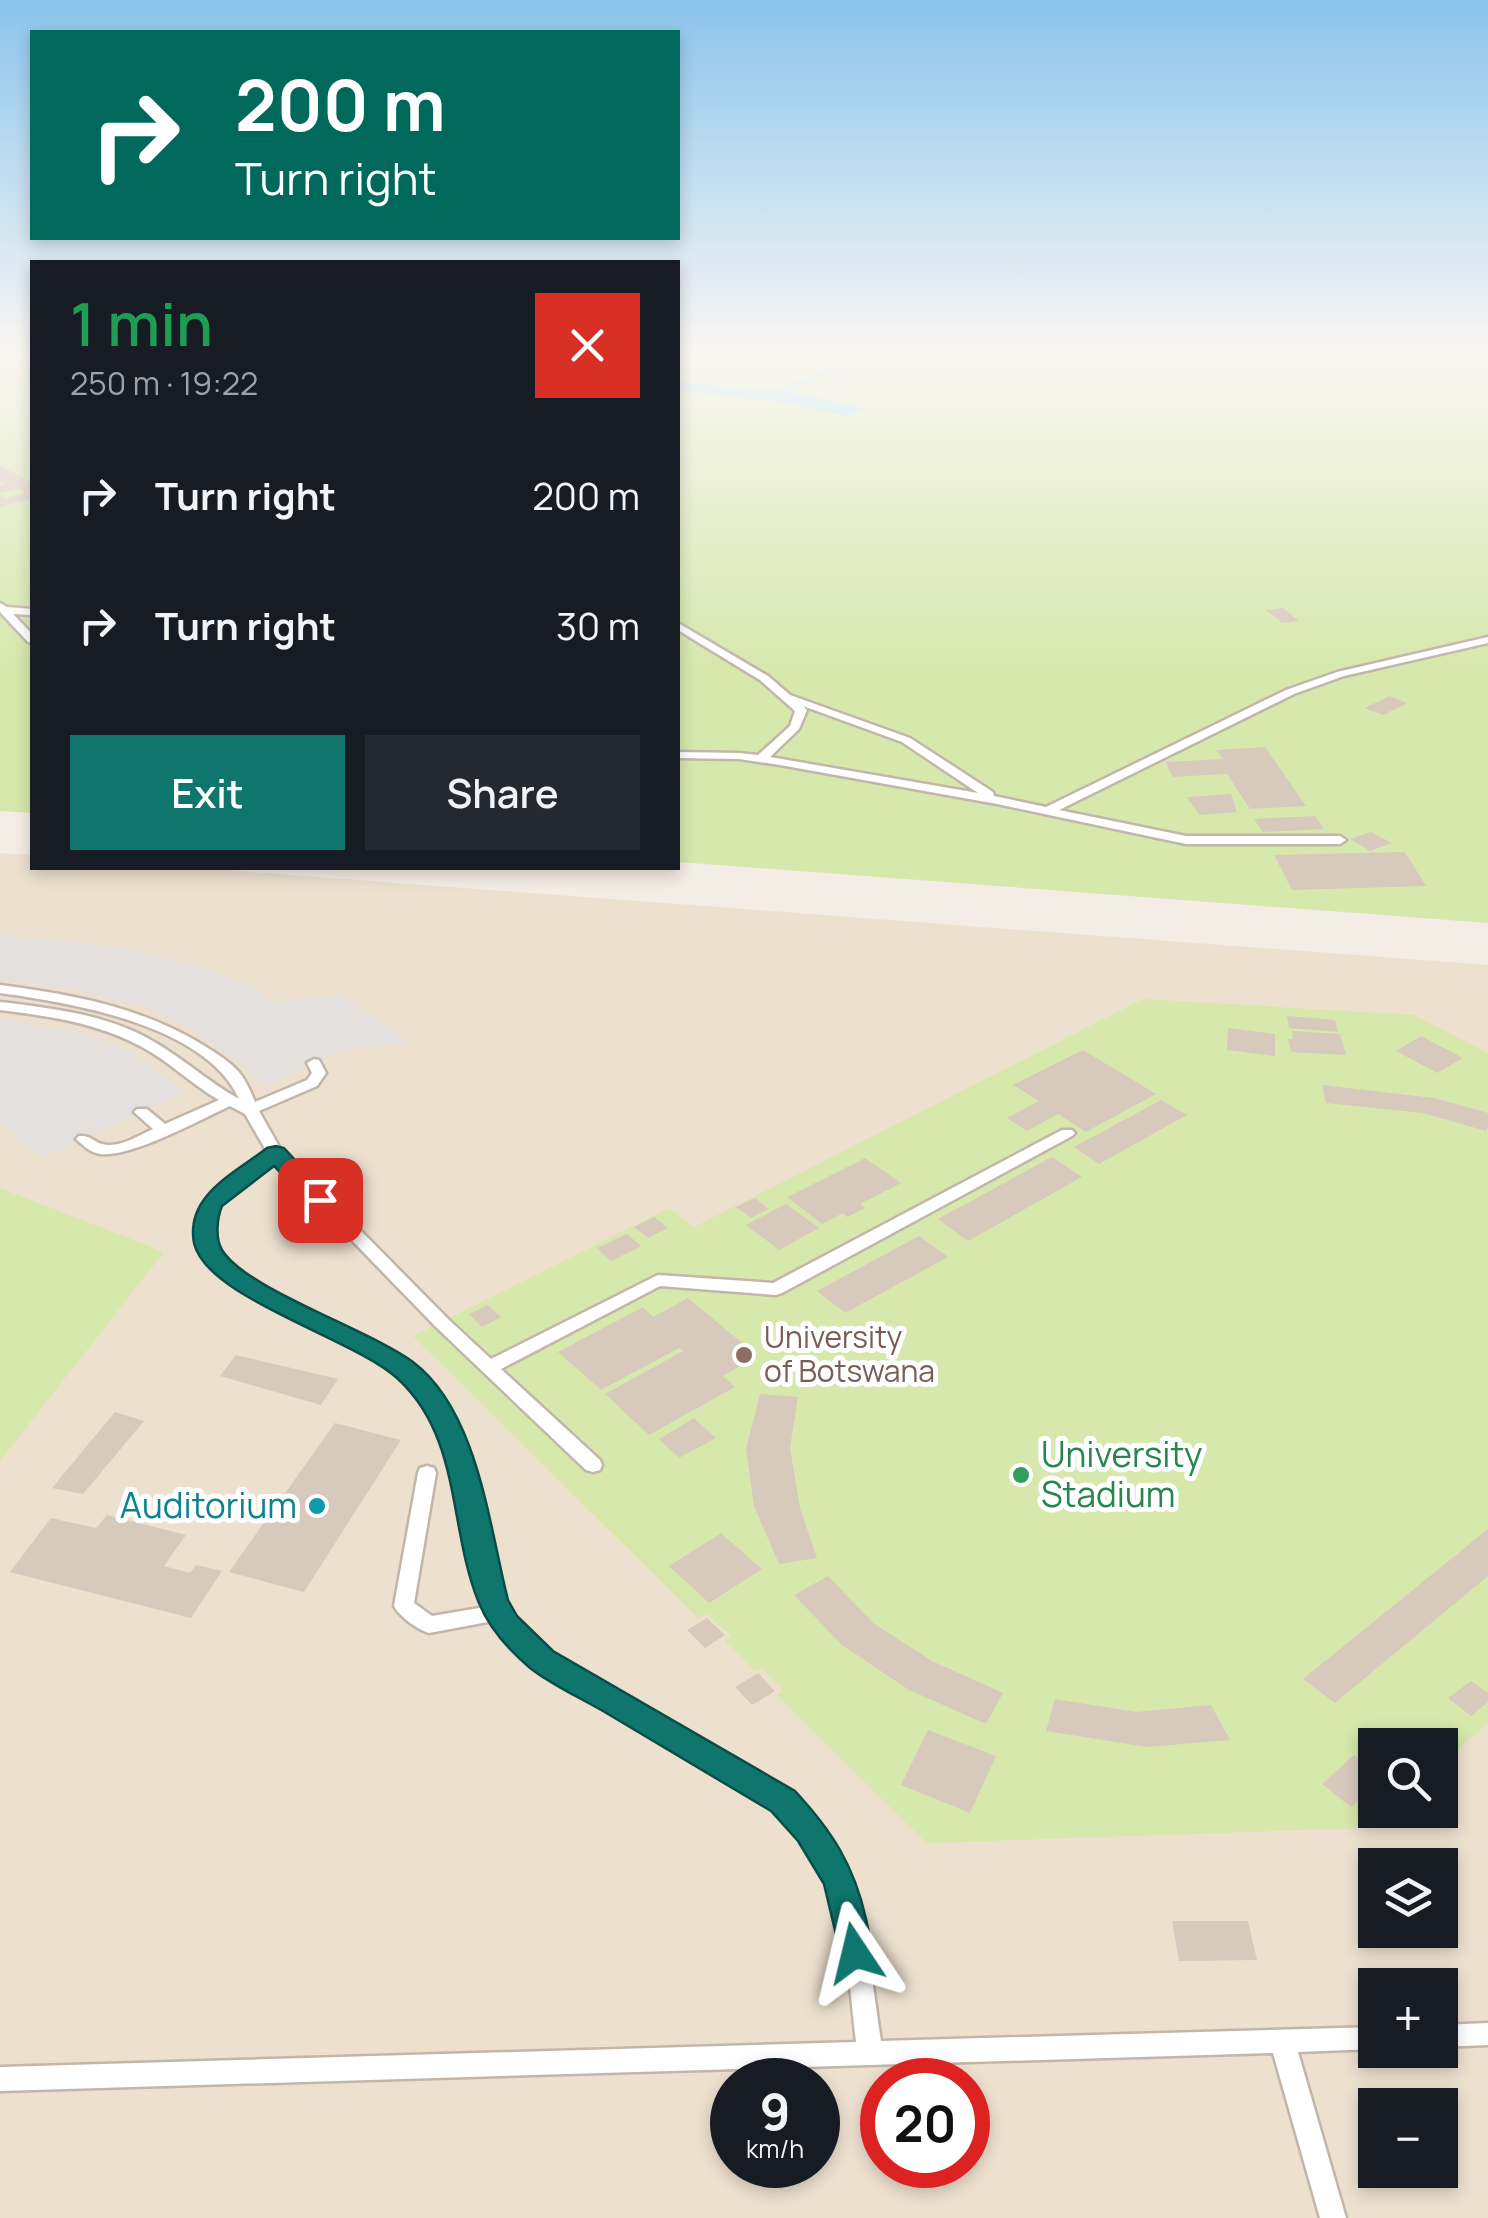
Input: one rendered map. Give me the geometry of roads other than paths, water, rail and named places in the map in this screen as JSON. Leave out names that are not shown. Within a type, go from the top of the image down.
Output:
[{"type":"lane","points":[[2,608],[30,612]]},
{"type":"lane","points":[[2,608],[30,638]]},
{"type":"lane","points":[[680,627],[791,698],[906,740],[997,800]]},
{"type":"lane","points":[[1047,812],[1290,692],[1341,674],[1488,640]]},
{"type":"lane","points":[[761,759],[801,718],[801,710],[791,698]]},
{"type":"lane","points":[[680,754],[761,759],[997,800],[1186,840],[1340,840]]},
{"type":"lane","points":[[0,989],[64,997],[127,1012],[173,1032],[236,1077],[259,1132],[276,1153],[364,1246],[593,1465]]},
{"type":"lane","points":[[0,1006],[107,1026],[150,1044],[208,1088],[248,1110]]},
{"type":"lane","points":[[248,1110],[312,1083],[319,1073],[314,1063]]},
{"type":"lane","points":[[84,1138],[93,1147],[114,1150],[231,1100]]},
{"type":"lane","points":[[142,1112],[163,1130]]},
{"type":"lane","points":[[490,1366],[658,1280],[776,1289],[1066,1133]]},
{"type":"lane","points":[[276,1153],[212,1202],[206,1215],[207,1245],[215,1260],[247,1287],[344,1332],[405,1370],[424,1390],[453,1436],[498,1612],[521,1642],[542,1660],[783,1801],[810,1830],[844,1894],[870,2052]]},
{"type":"lane","points":[[427,1472],[404,1606],[429,1625],[498,1612]]},
{"type":"lane","points":[[1458,2035],[1488,2034]]},
{"type":"lane","points":[[0,2079],[1358,2038]]},
{"type":"lane","points":[[1282,2040],[1333,2218]]},
{"type":"place","name":"University of Botswana","points":[[744,1355]]},
{"type":"place","name":"University Stadium","points":[[1021,1475]]},
{"type":"place","name":"Auditorium","points":[[317,1506]]}]
